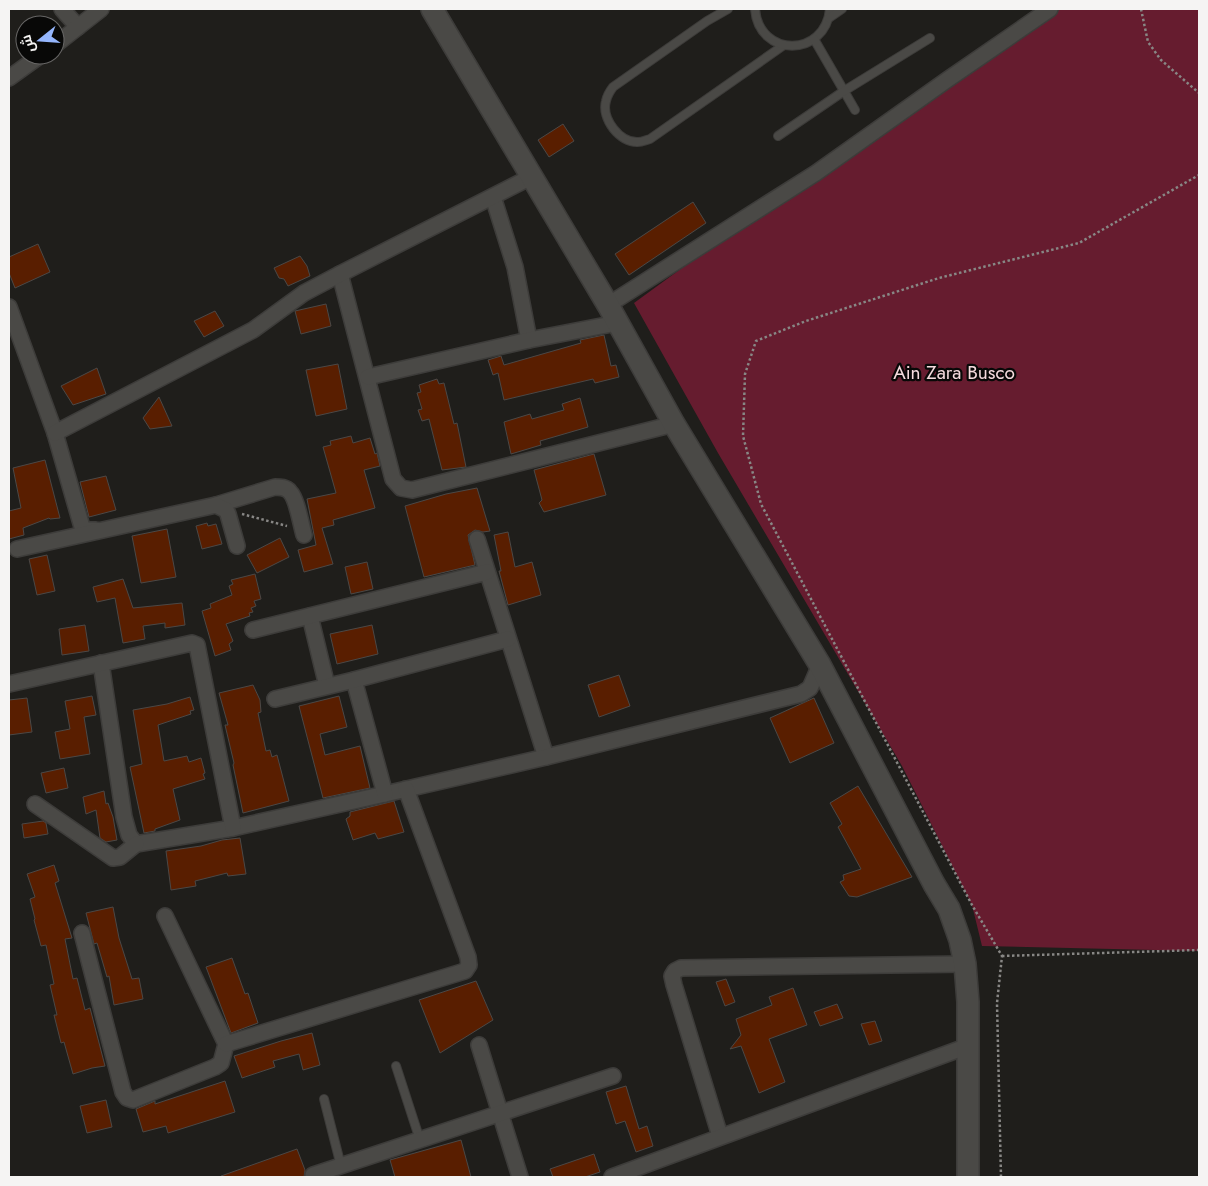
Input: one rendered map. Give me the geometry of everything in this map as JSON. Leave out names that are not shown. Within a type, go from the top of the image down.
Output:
[{"type":"main road","points":[[432,9],[612,314],[674,424],[820,665],[934,884],[949,909],[960,940],[965,964],[968,1002],[968,1177]]},
{"type":"street","points":[[62,9],[78,27]]},
{"type":"street","points":[[65,37],[101,9]]},
{"type":"street","points":[[368,377],[529,340],[612,314],[1050,9]]},
{"type":"street","points":[[9,77],[26,65]]},
{"type":"street","points":[[56,433],[253,330],[304,294],[340,274],[531,177]]},
{"type":"street","points":[[493,197],[515,267],[529,340]]},
{"type":"street","points":[[340,274],[393,478],[401,488],[412,490],[674,424]]},
{"type":"street","points":[[9,306],[56,433],[82,527],[85,530],[98,530]]},
{"type":"street","points":[[17,549],[98,530],[221,507],[274,488],[284,488],[290,492],[303,533]]},
{"type":"street","points":[[221,507],[237,546]]},
{"type":"street","points":[[477,539],[546,757]]},
{"type":"street","points":[[253,630],[487,572]]},
{"type":"street","points":[[310,616],[327,686]]},
{"type":"street","points":[[275,700],[508,639]]},
{"type":"street","points":[[9,684],[192,643],[197,645],[233,828]]},
{"type":"street","points":[[101,663],[124,817],[129,835],[136,844]]},
{"type":"street","points":[[35,804],[113,858],[120,857],[136,844],[233,828],[385,794],[546,757],[801,694],[810,688],[820,665]]},
{"type":"street","points":[[354,680],[385,794]]},
{"type":"street","points":[[226,1044],[465,971],[469,965],[468,958],[406,789]]},
{"type":"street","points":[[82,933],[123,1092],[127,1098],[133,1100],[221,1064],[226,1044],[166,916]]},
{"type":"street","points":[[720,1136],[674,985],[672,976],[675,971],[681,968],[965,964]]},
{"type":"street","points":[[479,1045],[520,1177]]},
{"type":"street","points":[[612,1177],[968,1046]]},
{"type":"street","points":[[313,1176],[613,1076]]},
{"type":"lane","points":[[728,9],[706,21],[613,87],[606,101],[605,111],[613,130],[627,139],[637,142],[650,139],[784,45]]},
{"type":"lane","points":[[756,9],[757,18],[764,32],[776,42],[784,45],[800,45],[814,39],[826,26],[830,9]]},
{"type":"lane","points":[[829,18],[842,9]]},
{"type":"lane","points":[[778,136],[844,91],[930,38]]},
{"type":"lane","points":[[814,39],[854,110]]},
{"type":"lane","points":[[396,1066],[420,1140]]},
{"type":"lane","points":[[324,1099],[341,1166]]},
{"type":"path","points":[[1142,9],[1148,42],[1161,60],[1199,93]]},
{"type":"path","points":[[1001,1177],[997,1003],[1002,956],[972,905],[761,504],[743,436],[744,374],[756,341],[806,321],[939,278],[1079,243],[1199,175]]},
{"type":"path","points":[[221,507],[303,533]]},
{"type":"path","points":[[1002,956],[1199,950]]},
{"type":"green space","name":"Ain Zara Busco","points":[[1037,9],[1199,9],[1199,951],[982,946],[972,905],[902,766],[718,453],[634,303]]},
{"type":"building","points":[[563,124],[574,141],[549,157],[538,140]]},
{"type":"building","points":[[693,202],[706,223],[629,275],[615,254]]},
{"type":"building","points":[[38,244],[50,272],[15,288],[9,273],[9,257]]},
{"type":"building","points":[[300,256],[307,266],[310,276],[288,286],[284,279],[279,278],[274,268]]},
{"type":"building","points":[[326,304],[331,326],[301,334],[295,311]]},
{"type":"building","points":[[215,311],[224,326],[204,337],[194,321]]},
{"type":"building","points":[[604,335],[611,366],[616,365],[619,377],[595,383],[593,379],[504,400],[498,373],[493,375],[488,360],[501,356],[504,365],[581,343],[580,340]]},
{"type":"building","points":[[338,364],[347,409],[316,416],[306,370]]},
{"type":"building","points":[[97,368],[106,394],[73,405],[61,386]]},
{"type":"building","points":[[437,379],[439,384],[444,383],[454,424],[457,423],[466,467],[442,470],[429,419],[422,421],[418,410],[422,409],[417,393],[421,392],[419,385]]},
{"type":"building","points":[[159,397],[172,426],[150,429],[143,418]]},
{"type":"building","points":[[580,398],[588,427],[540,441],[541,445],[511,454],[504,422],[530,414],[532,419],[564,410],[562,404]]},
{"type":"building","points":[[351,436],[353,443],[370,438],[375,454],[377,453],[380,466],[364,470],[375,508],[333,520],[334,525],[322,528],[333,564],[304,572],[298,550],[316,545],[307,499],[336,493],[323,447],[331,445],[330,441]]},
{"type":"building","points":[[594,454],[606,495],[544,512],[539,503],[542,500],[534,470]]},
{"type":"building","points":[[45,460],[60,518],[49,518],[23,528],[24,535],[9,539],[9,511],[21,508],[13,468]]},
{"type":"building","points":[[106,476],[116,510],[89,517],[80,482]]},
{"type":"building","points":[[477,488],[490,531],[475,530],[468,535],[475,565],[424,577],[405,506],[446,494]]},
{"type":"building","points":[[207,523],[208,526],[216,524],[222,544],[202,549],[196,526]]},
{"type":"building","points":[[167,529],[176,577],[141,583],[132,536]]},
{"type":"building","points":[[508,532],[515,567],[532,562],[541,595],[508,605],[499,571],[501,571],[494,535]]},
{"type":"building","points":[[280,538],[289,557],[257,573],[247,555]]},
{"type":"building","points":[[47,555],[55,591],[37,595],[29,559]]},
{"type":"building","points":[[367,562],[373,589],[351,594],[345,567]]},
{"type":"building","points":[[255,574],[261,599],[254,601],[256,606],[251,608],[253,612],[249,613],[250,616],[226,624],[233,641],[229,644],[231,650],[215,656],[202,611],[211,608],[210,604],[232,595],[229,586],[233,584],[231,580]]},
{"type":"building","points":[[123,579],[133,608],[182,603],[185,625],[165,628],[165,623],[143,626],[145,639],[123,643],[115,598],[97,602],[93,587]]},
{"type":"building","points":[[85,625],[89,651],[62,655],[59,629]]},
{"type":"building","points":[[372,625],[378,654],[337,664],[330,634]]},
{"type":"building","points":[[619,675],[630,706],[599,717],[588,685]]},
{"type":"building","points":[[253,685],[260,700],[261,712],[258,713],[266,751],[270,750],[272,757],[277,755],[289,801],[243,813],[225,725],[228,725],[219,693]]},
{"type":"building","points":[[92,696],[96,715],[84,717],[90,754],[60,759],[55,732],[70,729],[65,701]]},
{"type":"building","points":[[339,696],[347,727],[320,734],[325,755],[360,746],[370,788],[323,798],[299,706]]},
{"type":"building","points":[[190,697],[194,710],[190,711],[191,714],[158,725],[164,761],[187,756],[189,762],[201,758],[205,779],[173,789],[180,820],[155,829],[155,831],[144,833],[130,767],[142,764],[133,710],[167,704]]},
{"type":"building","points":[[27,698],[32,732],[9,735],[9,700]]},
{"type":"building","points":[[814,698],[834,743],[790,763],[770,718]]},
{"type":"building","points":[[64,768],[68,788],[46,793],[41,773]]},
{"type":"building","points":[[858,786],[912,877],[857,897],[849,896],[840,882],[844,880],[843,875],[861,869],[838,827],[842,824],[830,803]]},
{"type":"building","points":[[104,791],[106,804],[108,803],[113,817],[117,840],[106,842],[100,838],[96,810],[86,814],[83,797]]},
{"type":"building","points":[[394,801],[404,832],[378,839],[375,833],[353,840],[346,819],[350,816],[350,812]]},
{"type":"building","points":[[43,821],[46,823],[48,834],[24,838],[22,824]]},
{"type":"building","points":[[240,838],[246,874],[228,876],[227,873],[195,881],[196,886],[171,890],[166,851]]},
{"type":"building","points":[[54,865],[59,881],[55,883],[72,938],[65,939],[73,979],[77,978],[85,1010],[90,1008],[105,1066],[73,1074],[64,1042],[61,1043],[54,1015],[57,1015],[50,985],[54,984],[46,945],[41,946],[34,920],[30,899],[35,897],[27,874]]},
{"type":"building","points":[[113,907],[119,938],[132,979],[139,978],[143,999],[114,1005],[109,976],[107,977],[97,943],[94,944],[86,913]]},
{"type":"building","points":[[232,958],[245,994],[248,993],[258,1023],[231,1033],[206,967]]},
{"type":"building","points":[[726,979],[735,1002],[725,1006],[716,982]]},
{"type":"building","points":[[476,981],[493,1020],[440,1053],[419,1000]]},
{"type":"building","points":[[793,988],[807,1025],[769,1039],[785,1082],[759,1093],[741,1046],[730,1049],[741,1035],[736,1019],[772,1005],[769,997]]},
{"type":"building","points":[[837,1004],[843,1018],[820,1026],[814,1012]]},
{"type":"building","points":[[875,1021],[882,1041],[869,1045],[861,1024]]},
{"type":"building","points":[[312,1033],[320,1065],[303,1070],[299,1054],[273,1061],[275,1067],[242,1078],[234,1056]]},
{"type":"building","points":[[225,1081],[235,1112],[168,1133],[166,1126],[143,1132],[136,1109],[155,1101],[155,1104]]},
{"type":"building","points":[[626,1086],[639,1129],[647,1126],[653,1146],[636,1152],[625,1121],[616,1124],[606,1092]]},
{"type":"building","points":[[106,1100],[112,1127],[87,1133],[80,1106]]},
{"type":"building","points":[[461,1140],[471,1177],[395,1177],[390,1160]]},
{"type":"building","points":[[297,1149],[305,1170],[304,1177],[221,1177],[221,1176]]},
{"type":"building","points":[[594,1154],[600,1172],[585,1177],[553,1177],[550,1169]]}]
